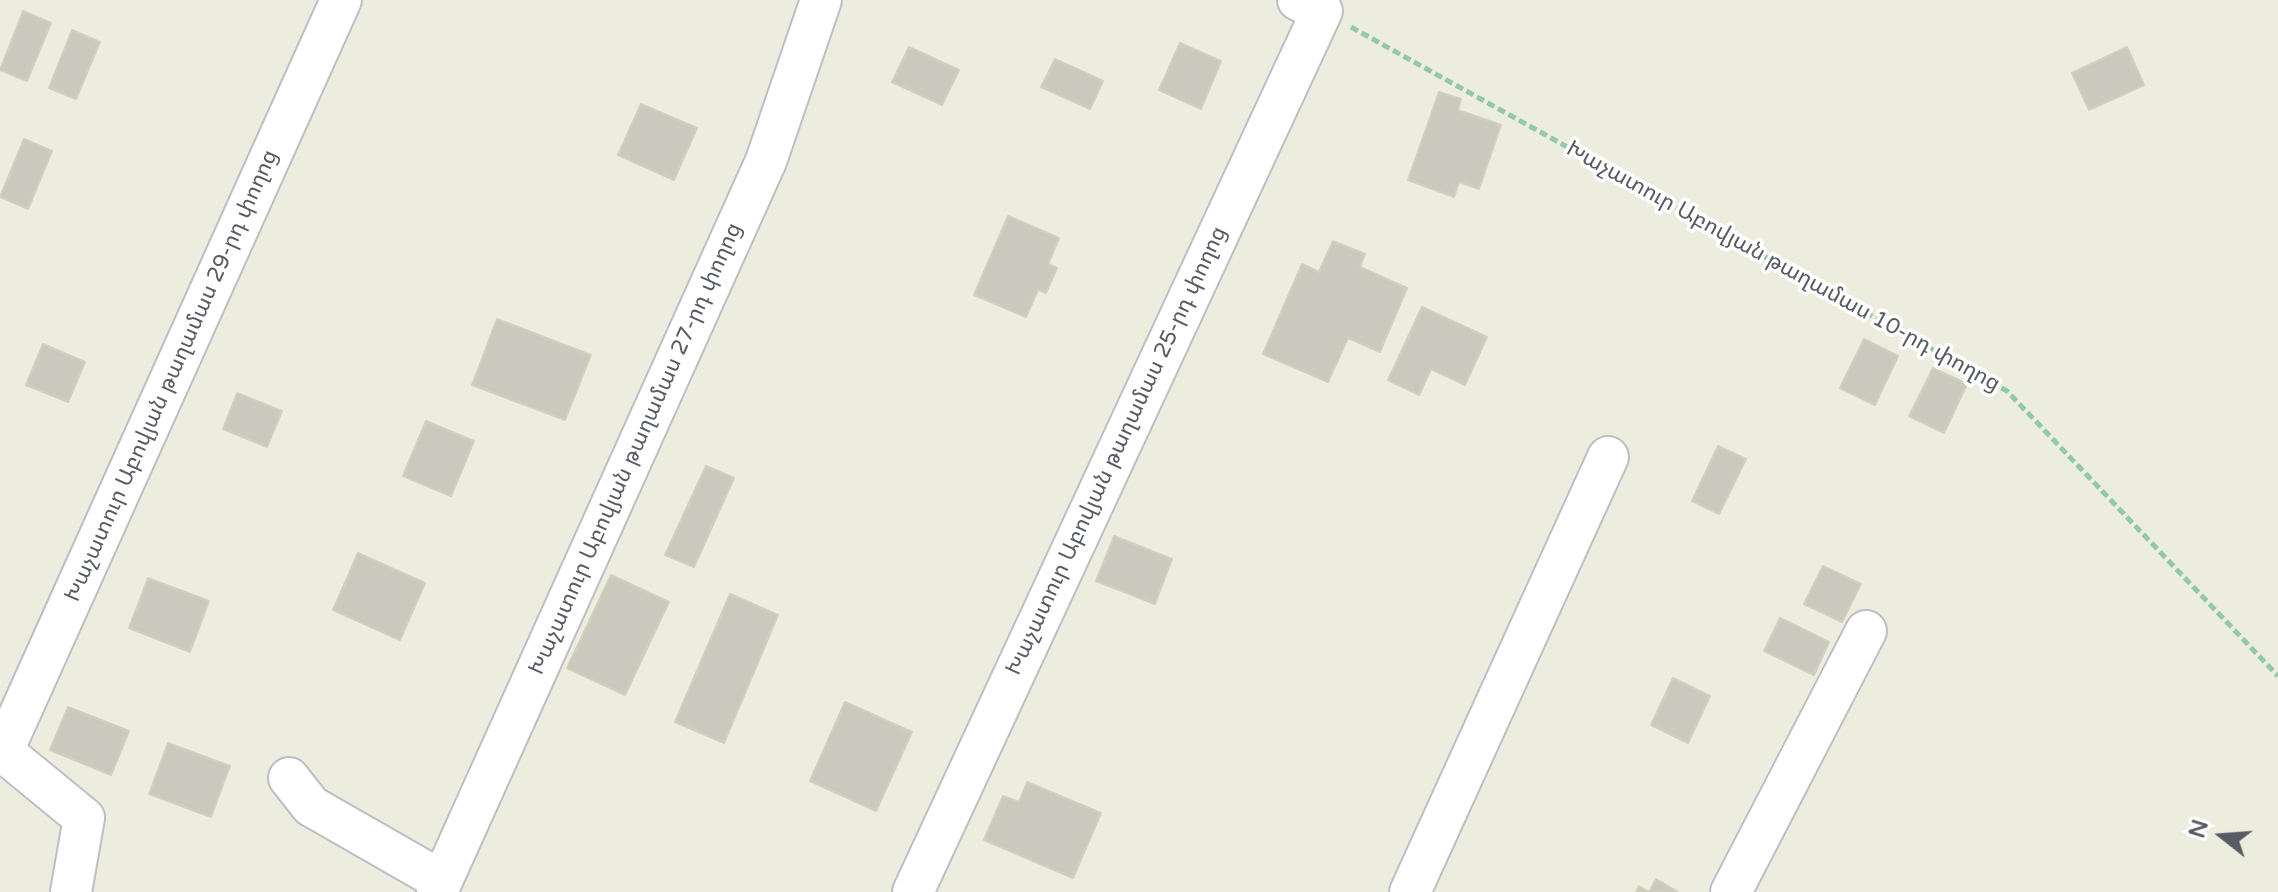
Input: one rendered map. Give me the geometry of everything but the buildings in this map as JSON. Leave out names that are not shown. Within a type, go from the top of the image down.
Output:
[{"type":"street","name":"Խաչատուր Աբովյան թաղամաս 29-րդ փողոց","points":[[2,750],[341,0]]},
{"type":"street","name":"Խաչատուր Աբովյան թաղամաս 27-րդ փողոց","points":[[439,886],[766,161],[821,0]]},
{"type":"street","name":"Խաչատուր Աբովյան թաղամաս 25-րդ փողոց","points":[[913,892],[1310,5]]},
{"type":"street","points":[[1410,892],[1608,457]]},
{"type":"street","points":[[1731,892],[1866,631]]},
{"type":"street","points":[[2,750],[84,818],[71,892]]},
{"type":"street","points":[[289,778],[311,806],[439,886]]},
{"type":"path","name":"Խաչատուր Աբովյան թաղամաս 10-րդ փողոց","points":[[1310,5],[2007,391],[2278,676]]}]
